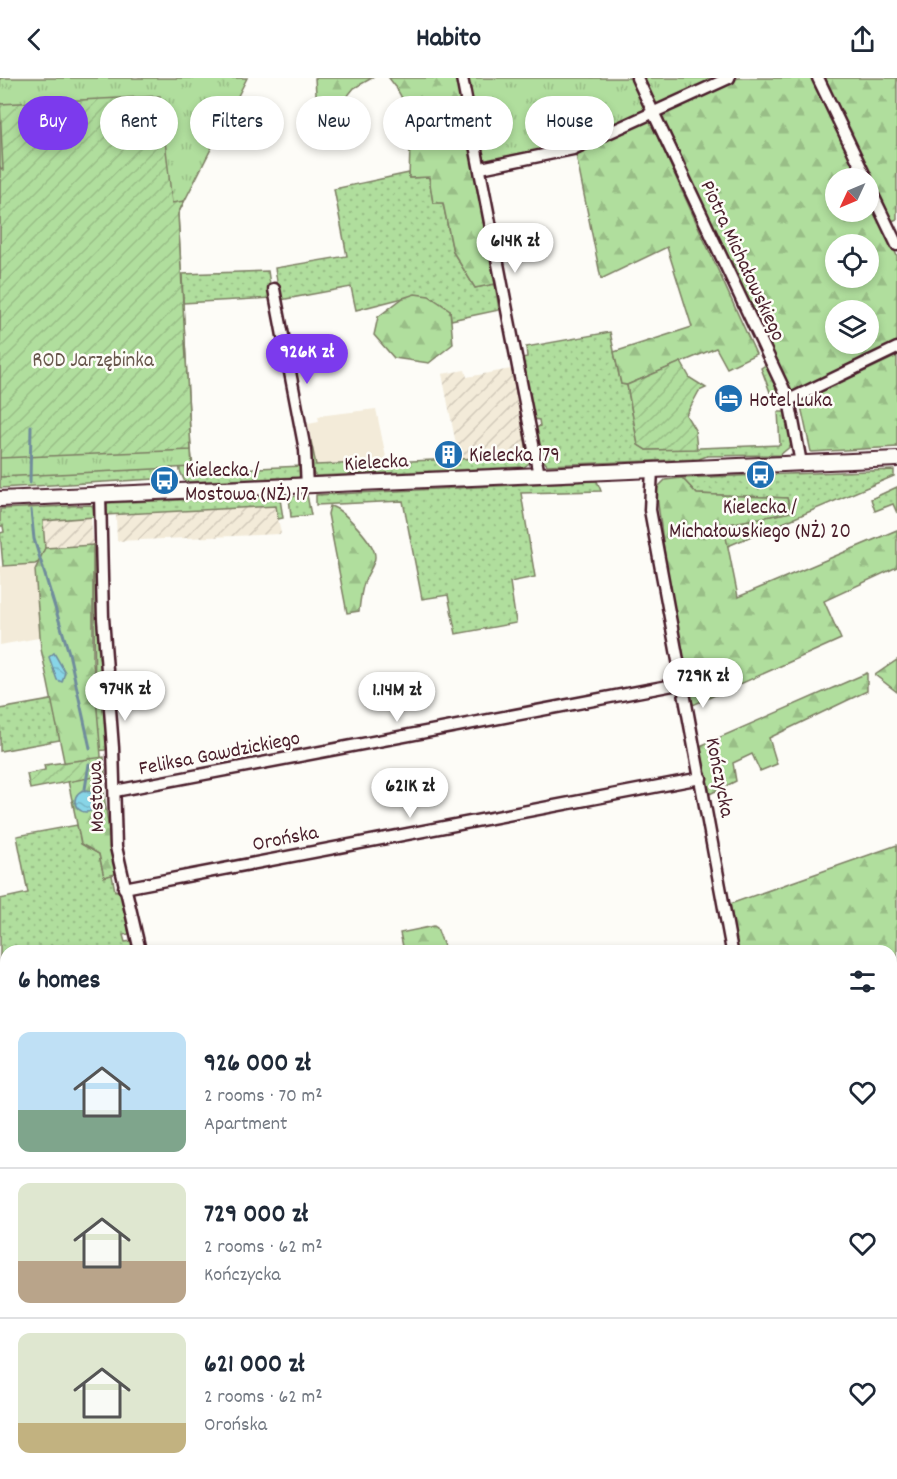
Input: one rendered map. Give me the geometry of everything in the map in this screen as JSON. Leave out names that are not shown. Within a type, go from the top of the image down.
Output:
[{"type":"main road","name":"Kielecka","points":[[0,499],[897,459]]},
{"type":"street","points":[[462,78],[539,475]]},
{"type":"street","name":"Piotra Michałowskiego","points":[[638,78],[789,400],[801,463]]},
{"type":"street","points":[[481,168],[573,149],[729,78]]},
{"type":"street","points":[[818,78],[861,168]]},
{"type":"street","points":[[879,208],[897,245]]},
{"type":"street","points":[[274,289],[305,450],[307,486]]},
{"type":"street","points":[[789,400],[897,348]]},
{"type":"street","name":"Kończycka","points":[[652,469],[650,510],[731,945]]},
{"type":"street","name":"Mostowa","points":[[100,495],[103,618],[115,791],[116,847],[138,945]]},
{"type":"street","name":"Feliksa Gawdzickiego","points":[[115,791],[684,683]]},
{"type":"street","name":"Orońska","points":[[124,888],[701,778]]},
{"type":"shaded area","points":[[511,369],[528,456],[459,459],[442,374],[465,370],[467,377]]},
{"type":"shaded area","points":[[376,409],[387,462],[315,465],[308,424],[319,422],[318,416]]},
{"type":"shaded area","points":[[276,506],[281,534],[117,541],[116,515]]},
{"type":"shaded area","points":[[91,517],[93,545],[45,548],[42,521]]},
{"type":"shaded area","points":[[35,564],[55,635],[0,645],[0,566]]},
{"type":"green space","name":"ROD Jarzębinka","points":[[0,78],[247,78],[238,96],[190,96],[190,150],[210,150],[178,214],[192,467],[0,477]]},
{"type":"green space","points":[[315,78],[372,78],[354,88],[348,96],[316,96]]},
{"type":"green space","points":[[389,78],[457,78],[460,96],[401,96]]},
{"type":"green space","points":[[457,78],[717,78],[614,125],[614,96],[525,96],[525,150],[544,150],[473,163],[471,150],[513,150],[513,96],[460,96]]},
{"type":"green space","points":[[738,78],[812,78],[855,168],[825,168],[825,222],[879,222],[879,218],[897,256],[897,344],[879,353],[879,300],[825,300],[825,354],[877,354],[789,397],[659,114]]},
{"type":"green space","points":[[822,78],[897,78],[897,219],[892,221],[879,194],[879,168],[866,168]]},
{"type":"green space","name":"ROD Jarzębinka","points":[[100,99],[100,150],[166,150],[172,203],[184,201],[178,214],[191,450],[0,458],[0,167],[3,170],[0,104],[18,103],[18,150],[88,150],[88,100]]},
{"type":"green space","points":[[649,118],[756,354],[727,368],[716,348],[627,385],[621,384],[614,352],[692,327],[667,247],[601,279],[576,155],[586,150],[614,150],[614,136]]},
{"type":"green space","points":[[410,150],[470,150],[495,284],[475,288],[453,252],[443,203],[433,203],[429,177],[409,178]]},
{"type":"green space","points":[[409,173],[409,178],[429,177],[433,202],[443,203],[453,252],[475,288],[495,284],[499,310],[451,320],[450,310],[403,298],[356,310],[351,287],[280,300],[275,268],[347,256],[334,189]]},
{"type":"green space","points":[[268,271],[272,298],[183,303],[182,274]]},
{"type":"green space","points":[[415,294],[429,296],[450,310],[453,344],[429,363],[394,358],[374,335],[378,317],[403,298]]},
{"type":"green space","points":[[610,332],[621,384],[627,385],[638,444],[646,450],[780,445],[778,412],[787,412],[792,445],[780,455],[707,456],[699,459],[547,465],[541,457],[536,428],[540,426],[539,420],[534,419],[522,358],[527,357],[526,347]]},
{"type":"green space","points":[[897,356],[897,447],[811,452],[800,402]]},
{"type":"green space","points":[[681,362],[690,378],[706,388],[699,391],[686,415],[695,430],[697,449],[646,450],[638,445],[627,385]]},
{"type":"green space","points":[[767,364],[784,402],[773,400],[761,368]]},
{"type":"green space","points":[[512,370],[515,370],[532,461],[524,467],[316,476],[313,473],[307,444],[311,441],[316,465],[528,456]]},
{"type":"green space","points":[[171,450],[173,478],[0,488],[0,458]]},
{"type":"green space","points":[[178,450],[191,450],[193,467],[236,469],[302,466],[301,474],[299,477],[185,482],[180,471]]},
{"type":"green space","points":[[894,470],[894,476],[728,546],[718,526],[791,512],[787,498],[697,494],[682,478]]},
{"type":"green space","points":[[682,478],[697,494],[787,498],[791,512],[718,526],[726,537],[738,597],[897,530],[897,567],[824,601],[841,639],[693,705],[667,571],[656,489],[665,480]]},
{"type":"green space","points":[[597,481],[601,491],[521,493],[535,577],[510,582],[516,623],[456,634],[448,595],[422,599],[403,501],[316,505],[316,495]]},
{"type":"green space","points":[[897,487],[897,513],[893,504],[875,511],[871,499]]},
{"type":"green space","points":[[307,495],[311,515],[291,517],[289,497]]},
{"type":"green space","points":[[275,496],[280,499],[283,518],[278,519],[276,506],[105,515],[107,503]]},
{"type":"green space","points":[[93,506],[94,517],[43,521],[45,548],[41,561],[35,564],[3,566],[0,533],[4,532],[3,526],[0,526],[0,509]]},
{"type":"green space","points":[[330,506],[342,513],[357,527],[374,551],[375,560],[364,583],[359,611],[347,613],[328,514]]},
{"type":"green space","points":[[93,545],[96,546],[97,557],[102,690],[109,746],[105,750],[74,753],[70,738],[0,751],[0,709],[95,692]]},
{"type":"green space","points":[[93,545],[93,663],[105,802],[115,874],[104,877],[99,854],[81,844],[41,649],[35,570],[45,548]]},
{"type":"green space","points":[[897,660],[897,692],[875,675]]},
{"type":"green space","points":[[867,673],[867,691],[769,738],[777,764],[760,771],[752,754],[733,763],[736,781],[710,794],[700,746]]},
{"type":"green space","points":[[104,757],[105,775],[30,789],[27,774],[45,770],[44,765]]},
{"type":"green space","points":[[77,825],[82,844],[99,854],[104,876],[112,875],[115,891],[121,890],[129,934],[123,935],[125,942],[132,941],[133,945],[0,945],[0,899],[28,893],[17,836]]},
{"type":"green space","points":[[897,845],[897,945],[737,945],[730,904]]},
{"type":"green space","points":[[434,926],[443,945],[403,945],[400,933]]},
{"type":"water","points":[[54,653],[65,672],[62,682],[57,680],[49,657]]},
{"type":"water","points":[[86,790],[94,793],[97,801],[94,809],[86,812],[78,809],[75,801],[78,793]]},
{"type":"waterway","points":[[30,483],[31,426]]},
{"type":"waterway","points":[[31,510],[34,539],[69,653],[90,748]]},
{"type":"waterway","points":[[85,789],[89,764]]},
{"type":"place","name":"Hotel Luka","points":[[728,399]]},
{"type":"place","name":"Kielecka 179","points":[[448,454]]},
{"type":"place","name":"Kielecka / Michałowskiego (NŻ) 20","points":[[760,475]]},
{"type":"place","name":"Kielecka / Mostowa (NŻ) 17","points":[[164,481]]}]
